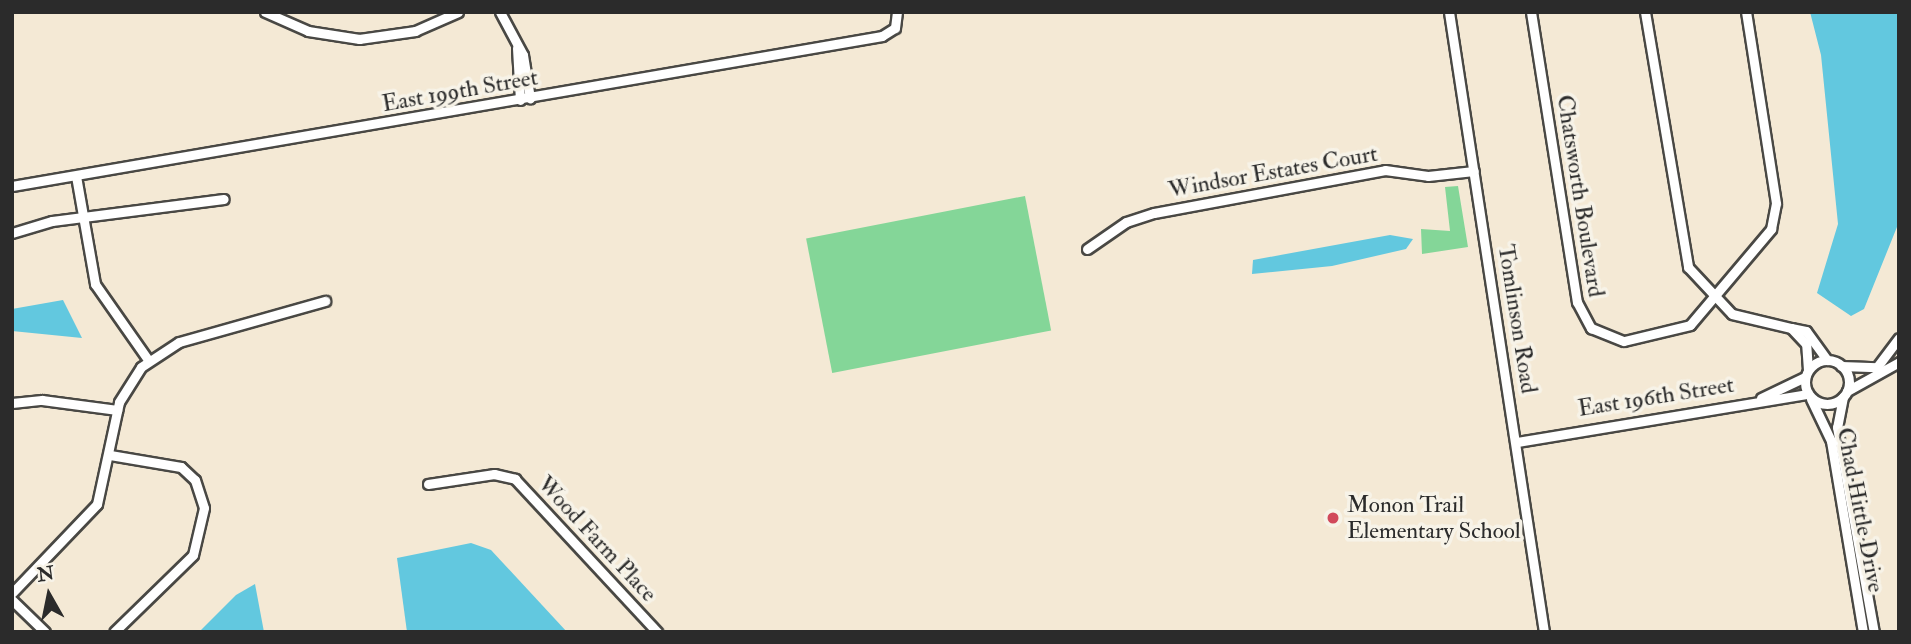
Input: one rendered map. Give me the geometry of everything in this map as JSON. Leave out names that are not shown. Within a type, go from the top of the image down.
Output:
[{"type":"street","points":[[265,12],[319,34],[359,39],[401,35],[458,12]]},
{"type":"street","points":[[500,12],[517,48],[525,99]]},
{"type":"street","name":"East 199th Street","points":[[12,186],[882,36],[895,28],[897,12]]},
{"type":"street","name":"Tomlinson Road","points":[[1449,12],[1544,632]]},
{"type":"street","name":"Chatsworth Boulevard","points":[[1531,12],[1576,296],[1587,324],[1628,341],[1687,327],[1714,300],[1769,234],[1776,211],[1746,12]]},
{"type":"street","points":[[1645,12],[1682,251],[1714,300],[1751,322],[1805,331],[1828,360],[1841,366],[1868,370],[1896,350],[1899,338]]},
{"type":"street","name":"Windsor Estates Court","points":[[1087,249],[1126,222],[1154,213],[1385,170],[1428,176],[1474,171]]},
{"type":"street","points":[[76,176],[97,290],[149,361]]},
{"type":"street","points":[[12,233],[82,216],[223,199]]},
{"type":"street","points":[[12,593],[92,511],[110,455],[117,410],[149,361],[179,342],[325,301]]},
{"type":"street","points":[[1791,328],[1805,344],[1810,396],[1824,404],[1899,362]]},
{"type":"street","points":[[1807,374],[1828,360]]},
{"type":"street","points":[[1841,366],[1845,394]]},
{"type":"street","name":"East 196th Street","points":[[1759,399],[1807,374]]},
{"type":"street","name":"Chad Hittle Drive","points":[[1845,394],[1837,427],[1874,632]]},
{"type":"street","name":"East 196th Street","points":[[1517,442],[1759,399],[1810,396]]},
{"type":"street","name":"Chad Hittle Drive","points":[[1810,396],[1831,441],[1863,632]]},
{"type":"street","points":[[12,403],[43,400],[117,410]]},
{"type":"street","points":[[110,455],[181,467],[195,480],[204,508],[193,555],[114,632]]},
{"type":"street","name":"Wood Farm Place","points":[[428,484],[506,475],[657,632]]},
{"type":"street","points":[[12,600],[45,632]]},
{"type":"green space","points":[[1458,186],[1468,247],[1422,254],[1421,229],[1450,231],[1445,187]]},
{"type":"green space","points":[[1025,196],[1051,330],[832,373],[806,239]]},
{"type":"water","points":[[1810,12],[1899,12],[1899,222],[1864,309],[1851,316],[1817,293],[1838,224],[1821,55]]},
{"type":"water","points":[[1390,235],[1413,239],[1406,249],[1332,266],[1252,274],[1253,260]]},
{"type":"water","points":[[63,300],[82,338],[12,331],[12,309]]},
{"type":"water","points":[[471,543],[491,550],[567,632],[407,632],[397,558]]},
{"type":"water","points":[[255,584],[264,632],[199,632],[236,595]]},
{"type":"place","name":"Monon Trail Elementary School","points":[[1333,518]]}]
